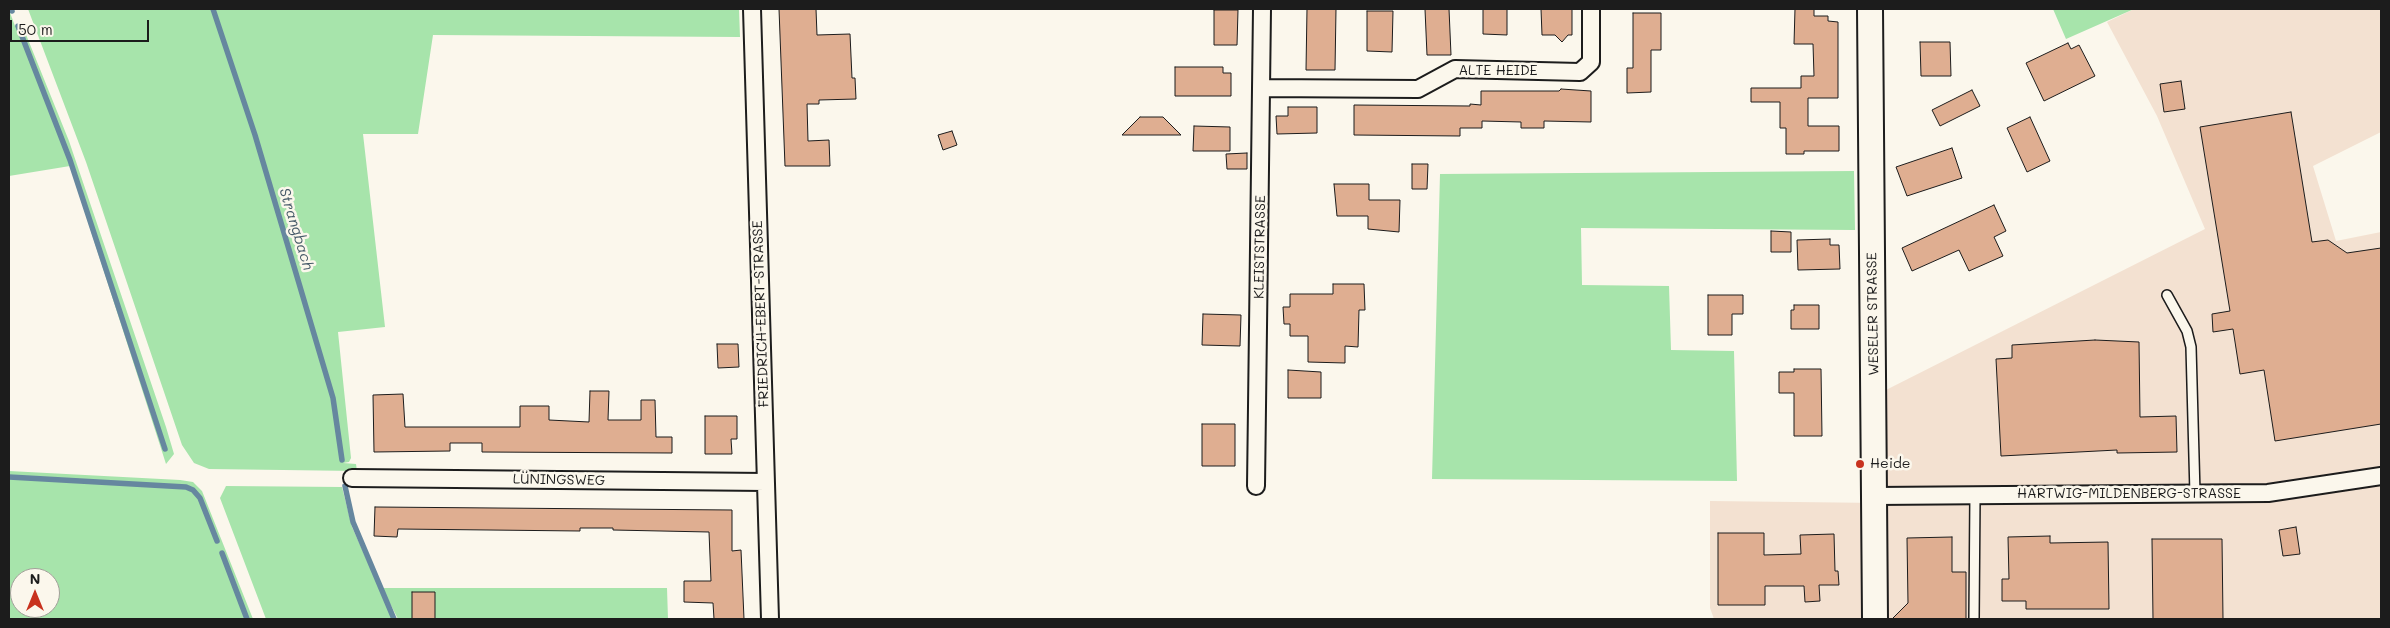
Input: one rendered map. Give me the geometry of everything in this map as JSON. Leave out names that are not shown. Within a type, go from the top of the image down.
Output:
[{"type":"street","name":"FRIEDRICH-EBERT-STRASSE","points":[[752,9],[770,619]]},
{"type":"street","name":"KLEISTSTRASSE","points":[[1256,486],[1262,9]]},
{"type":"street","name":"ALTE HEIDE","points":[[1262,88],[1418,89],[1455,69],[1580,72],[1591,62],[1591,9]]},
{"type":"street","name":"WESELER STRASSE","points":[[1870,9],[1875,619]]},
{"type":"street","name":"HARTWIG-MILDENBERG-STRASSE","points":[[1875,496],[2268,493],[2381,476]]},
{"type":"street","name":"LÜNINGSWEG","points":[[352,478],[766,482]]},
{"type":"lane","points":[[2167,295],[2187,331],[2191,347],[2195,494]]},
{"type":"lane","points":[[1974,619],[1975,495]]},
{"type":"shaded area","points":[[2134,9],[2381,9],[2381,132],[2313,166],[2336,241],[2381,232],[2381,619],[1714,619],[1710,608],[1710,501],[1880,503],[1878,394],[2205,229],[2157,116],[2107,22]]},
{"type":"green space","points":[[28,9],[739,9],[740,37],[433,35],[418,134],[363,134],[385,327],[338,332],[351,458],[349,462],[343,463],[356,464],[357,471],[209,469],[194,463],[182,445],[86,162]]},
{"type":"green space","points":[[2053,9],[2134,9],[2066,39]]},
{"type":"green space","points":[[9,10],[15,26],[20,26],[25,32],[69,141],[166,427],[174,454],[166,464],[70,166],[9,176]]},
{"type":"green space","points":[[1854,171],[1855,230],[1581,228],[1582,285],[1669,286],[1671,350],[1734,351],[1737,481],[1432,479],[1440,174]]},
{"type":"green space","points":[[9,471],[193,482],[202,491],[253,619],[9,619]]},
{"type":"green space","points":[[226,486],[342,487],[352,527],[393,619],[266,619],[220,498]]},
{"type":"green space","points":[[382,588],[667,588],[668,619],[398,619]]},
{"type":"building","points":[[779,9],[816,9],[817,35],[850,34],[852,78],[855,78],[856,99],[819,100],[819,104],[807,104],[808,141],[829,140],[830,166],[785,166]]},
{"type":"building","points":[[1307,9],[1336,9],[1335,70],[1306,70]]},
{"type":"building","points":[[1425,9],[1449,9],[1451,55],[1427,55]]},
{"type":"building","points":[[1483,9],[1507,9],[1507,35],[1483,34]]},
{"type":"building","points":[[1541,9],[1572,9],[1572,35],[1568,35],[1562,42],[1555,35],[1542,35]]},
{"type":"building","points":[[1795,9],[1814,9],[1814,16],[1828,16],[1828,21],[1838,22],[1838,98],[1808,98],[1808,126],[1839,126],[1839,151],[1804,151],[1804,154],[1786,154],[1786,128],[1780,128],[1780,102],[1751,102],[1751,88],[1801,88],[1801,76],[1814,76],[1813,44],[1794,44]]},
{"type":"building","points":[[1214,10],[1238,10],[1237,45],[1214,45]]},
{"type":"building","points":[[1367,11],[1393,11],[1392,52],[1367,51]]},
{"type":"building","points":[[1633,13],[1661,13],[1661,50],[1651,50],[1651,92],[1627,93],[1627,68],[1633,68]]},
{"type":"building","points":[[1920,42],[1950,42],[1951,76],[1921,76]]},
{"type":"building","points":[[2068,43],[2071,49],[2079,45],[2095,76],[2044,101],[2026,63]]},
{"type":"building","points":[[1175,67],[1223,67],[1223,73],[1231,73],[1231,96],[1175,96]]},
{"type":"building","points":[[2181,81],[2185,109],[2164,112],[2160,84]]},
{"type":"building","points":[[1561,89],[1591,91],[1591,122],[1544,121],[1544,128],[1521,128],[1521,122],[1482,121],[1482,128],[1460,128],[1460,136],[1354,135],[1354,105],[1470,106],[1470,104],[1481,105],[1481,91],[1559,91]]},
{"type":"building","points":[[1972,90],[1980,106],[1940,126],[1932,110]]},
{"type":"building","points":[[1288,107],[1317,107],[1317,133],[1277,134],[1276,116],[1288,116]]},
{"type":"building","points":[[2291,112],[2312,242],[2328,240],[2347,253],[2381,248],[2381,424],[2275,441],[2264,370],[2240,374],[2233,329],[2213,332],[2212,314],[2230,311],[2200,127]]},
{"type":"building","points":[[1140,117],[1163,117],[1181,135],[1122,135]]},
{"type":"building","points":[[2030,117],[2050,161],[2027,172],[2007,128]]},
{"type":"building","points":[[1194,126],[1230,127],[1230,151],[1193,151]]},
{"type":"building","points":[[952,131],[957,145],[943,150],[938,135]]},
{"type":"building","points":[[1952,148],[1962,178],[1907,196],[1896,167]]},
{"type":"building","points":[[1247,153],[1247,169],[1227,169],[1226,154]]},
{"type":"building","points":[[1412,164],[1428,164],[1427,189],[1412,189]]},
{"type":"building","points":[[1334,184],[1369,184],[1369,200],[1400,200],[1399,232],[1368,229],[1368,216],[1337,216]]},
{"type":"building","points":[[1994,205],[2006,231],[1994,237],[2003,256],[1969,271],[1959,250],[1912,271],[1902,248]]},
{"type":"building","points":[[1771,231],[1791,232],[1791,252],[1771,252]]},
{"type":"building","points":[[1830,239],[1830,245],[1839,245],[1840,269],[1798,270],[1797,240]]},
{"type":"building","points":[[1333,284],[1364,284],[1365,310],[1359,310],[1358,347],[1345,346],[1345,363],[1308,362],[1308,336],[1290,336],[1290,324],[1284,324],[1283,307],[1290,307],[1290,294],[1333,294]]},
{"type":"building","points":[[1708,295],[1743,295],[1743,314],[1732,314],[1732,335],[1708,335]]},
{"type":"building","points":[[1794,305],[1819,305],[1819,329],[1791,329],[1791,310],[1794,310]]},
{"type":"building","points":[[1203,314],[1241,315],[1240,346],[1202,345]]},
{"type":"building","points":[[2095,340],[2139,342],[2140,417],[2176,416],[2177,452],[2117,453],[2117,450],[2001,456],[1996,359],[2012,358],[2012,345]]},
{"type":"building","points":[[717,344],[738,344],[739,367],[718,368]]},
{"type":"building","points":[[1794,369],[1821,369],[1822,436],[1794,436],[1794,393],[1779,393],[1779,372],[1794,372]]},
{"type":"building","points":[[1288,370],[1321,372],[1321,398],[1288,398]]},
{"type":"building","points":[[590,391],[609,391],[608,420],[641,420],[641,400],[655,400],[656,437],[672,437],[672,453],[482,452],[482,443],[450,443],[450,451],[374,452],[373,395],[403,394],[405,427],[520,427],[520,406],[549,406],[549,420],[589,422]]},
{"type":"building","points":[[705,416],[737,416],[737,439],[731,439],[732,454],[705,454]]},
{"type":"building","points":[[1202,424],[1235,424],[1235,466],[1202,466]]},
{"type":"building","points":[[375,507],[732,510],[732,551],[741,550],[744,619],[714,619],[713,603],[684,602],[684,581],[711,581],[709,532],[613,530],[613,528],[580,528],[580,531],[398,529],[397,537],[374,536]]},
{"type":"building","points":[[2296,527],[2300,554],[2283,556],[2279,530]]},
{"type":"building","points":[[1718,533],[1764,533],[1764,555],[1801,554],[1800,535],[1834,534],[1835,571],[1838,571],[1839,585],[1819,585],[1820,601],[1805,602],[1804,586],[1765,586],[1765,605],[1718,605]]},
{"type":"building","points":[[2050,536],[2050,543],[2108,542],[2109,609],[2026,609],[2026,601],[2002,601],[2002,579],[2009,579],[2008,537]]},
{"type":"building","points":[[1952,537],[1952,572],[1966,572],[1966,619],[1892,619],[1908,603],[1907,538]]},
{"type":"building","points":[[2152,539],[2222,539],[2223,619],[2153,619]]},
{"type":"building","points":[[412,592],[435,592],[435,619],[412,619]]},
{"type":"waterway","name":"Strangbach","points":[[213,9],[255,135],[333,398],[342,460]]},
{"type":"waterway","points":[[18,26],[70,160],[165,449]]},
{"type":"waterway","points":[[9,477],[186,487],[193,490],[200,498],[217,541]]},
{"type":"waterway","name":"Strangbach","points":[[345,486],[353,522],[394,619]]},
{"type":"waterway","points":[[222,553],[247,619]]},
{"type":"place","name":"Heide","points":[[1860,464]]}]
